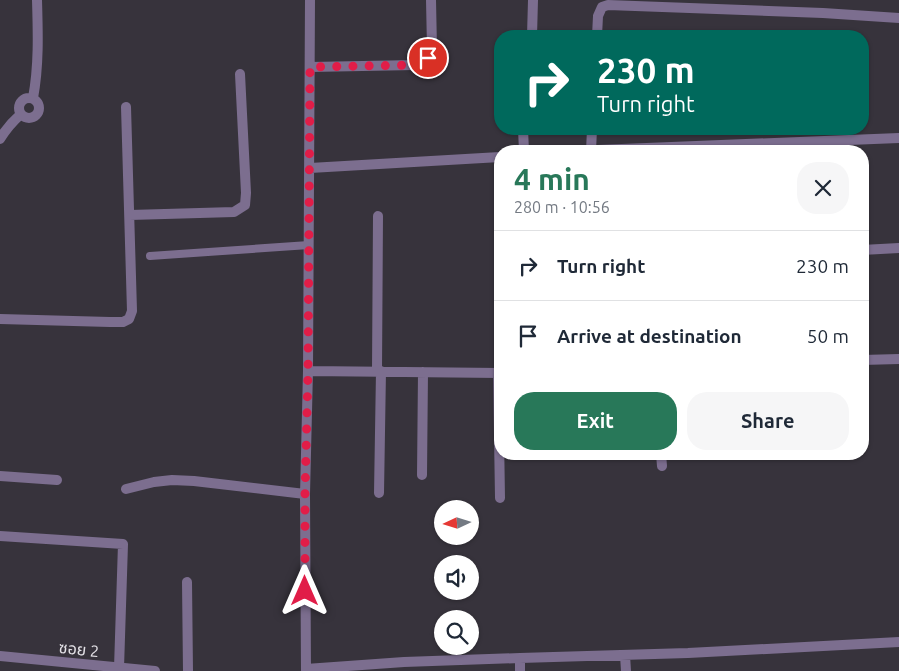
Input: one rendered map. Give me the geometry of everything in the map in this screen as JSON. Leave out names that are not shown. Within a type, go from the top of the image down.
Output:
[{"type":"street","points":[[33,98],[36,83],[37,0]]},
{"type":"street","points":[[310,0],[308,371],[305,494],[306,670],[404,667],[520,658],[688,653],[899,642]]},
{"type":"street","points":[[310,67],[415,65],[428,58],[432,48],[432,0]]},
{"type":"street","points":[[532,30],[533,0]]},
{"type":"street","points":[[597,30],[598,16],[602,7],[608,5],[899,18]]},
{"type":"street","points":[[130,215],[234,212],[245,205],[240,74]]},
{"type":"street","points":[[33,98],[39,108],[36,115],[28,118],[21,114],[18,106],[22,100],[33,98]]},
{"type":"street","points":[[0,320],[123,322],[129,319],[132,311],[126,107]]},
{"type":"street","points":[[0,139],[5,130],[21,114]]},
{"type":"street","points":[[719,145],[899,138]]},
{"type":"street","points":[[310,168],[494,157]]},
{"type":"street","points":[[378,216],[379,493]]},
{"type":"street","points":[[869,250],[899,248]]},
{"type":"street","points":[[869,360],[899,358]]},
{"type":"street","points":[[308,371],[494,373]]},
{"type":"street","points":[[422,475],[423,372]]},
{"type":"street","points":[[500,460],[500,498]]},
{"type":"street","points":[[662,460],[662,466]]},
{"type":"street","points":[[0,476],[57,480]]},
{"type":"street","points":[[126,489],[172,480],[305,494]]},
{"type":"street","points":[[0,536],[123,544],[119,668]]},
{"type":"street","points":[[187,582],[188,671]]},
{"type":"street","points":[[625,654],[626,671]]},
{"type":"street","name":"ซอย 2","points":[[0,656],[74,667],[155,671]]},
{"type":"street","points":[[520,658],[520,671]]},
{"type":"lane","points":[[150,256],[308,244]]},
{"type":"route","points":[[305,591],[310,67],[415,65],[428,58]]}]
